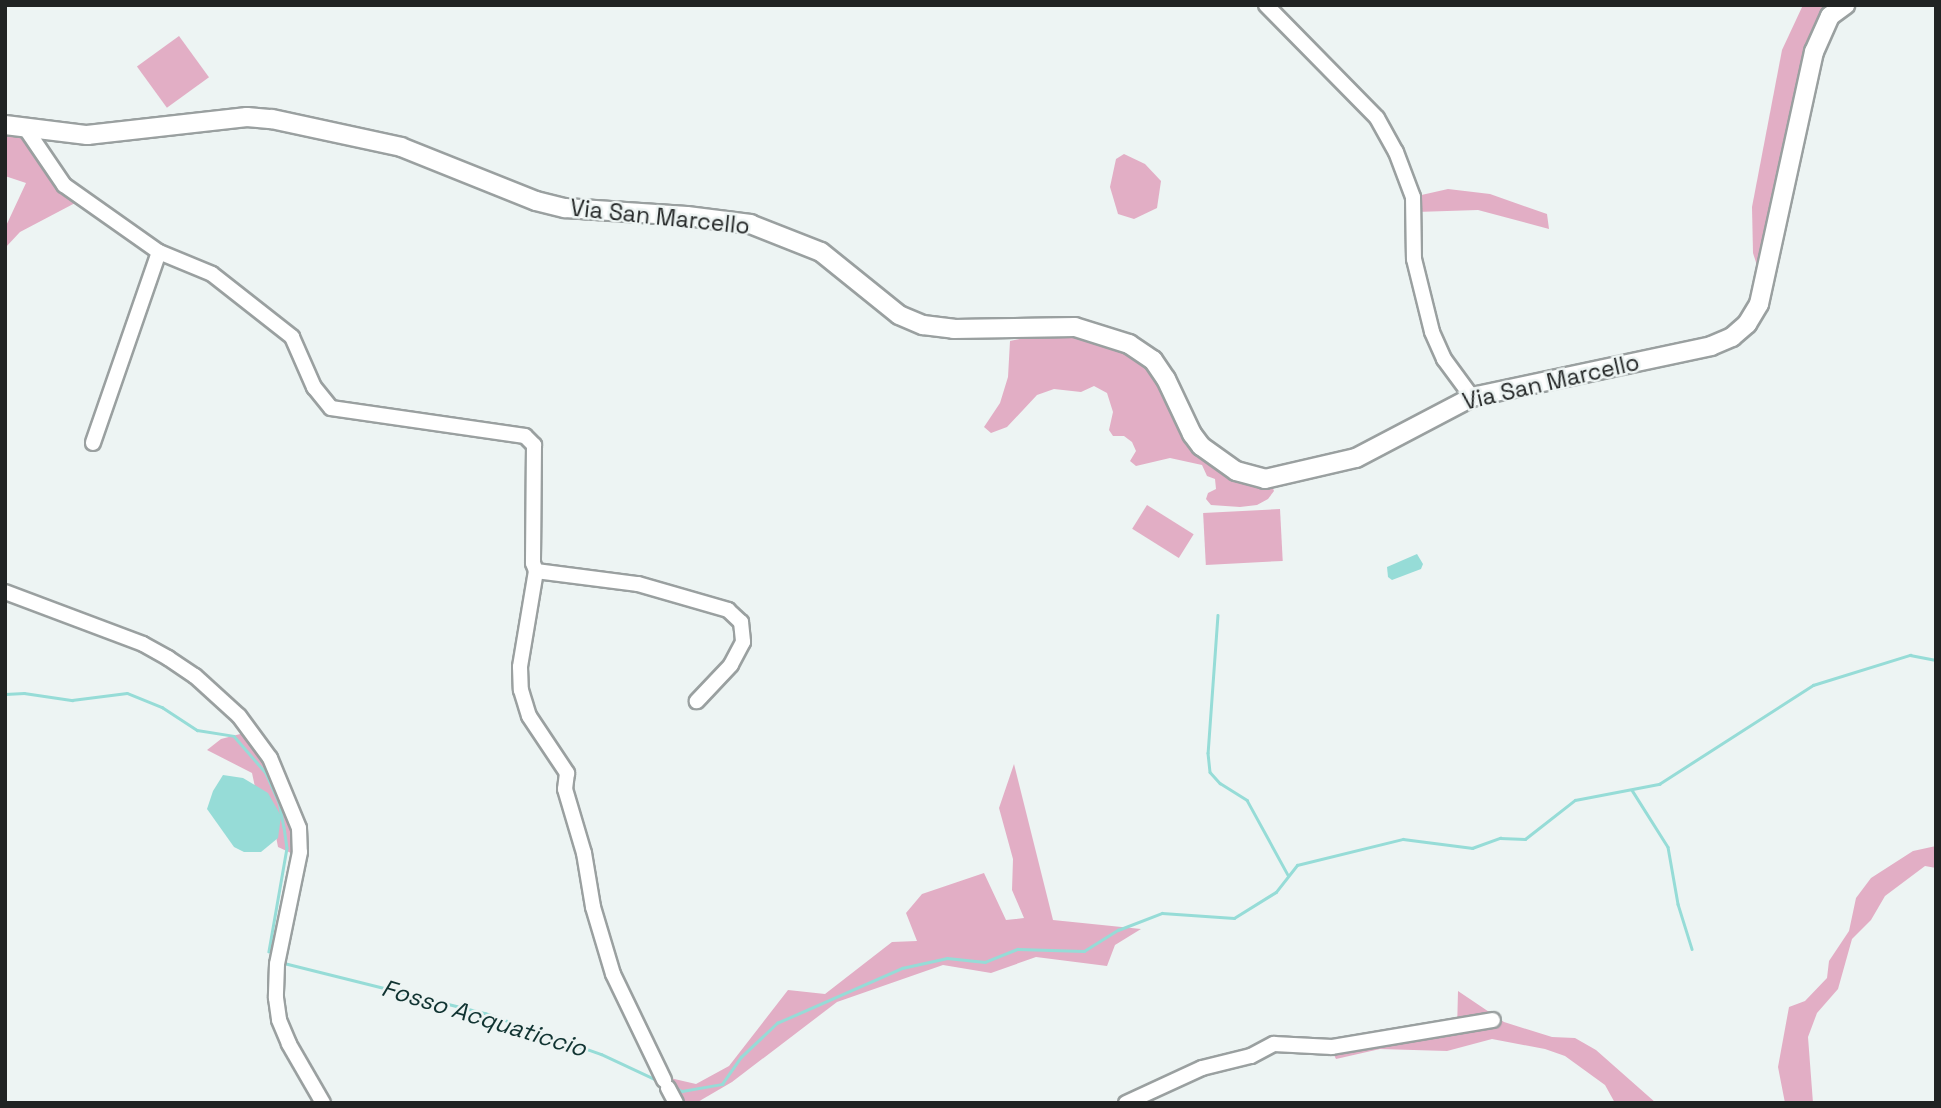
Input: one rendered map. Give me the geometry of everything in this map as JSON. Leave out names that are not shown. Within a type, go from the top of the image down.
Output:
[{"type":"main road","name":"Via San Marcello","points":[[5,125],[87,135],[247,117],[307,124],[401,147],[558,207],[750,224],[821,252],[899,315],[923,325],[954,329],[1075,327],[1107,335],[1153,360],[1166,379],[1192,434],[1213,456],[1236,471],[1265,479],[1356,458],[1472,397],[1711,346],[1732,337],[1747,324],[1759,304],[1814,52],[1830,16],[1845,5]]},
{"type":"street","points":[[1266,5],[1377,118],[1396,152],[1413,197],[1414,259],[1432,332],[1444,359],[1472,397]]},
{"type":"street","points":[[26,129],[64,185],[159,252],[212,274],[292,337],[314,387],[331,408],[525,436],[534,445],[533,563],[536,571],[520,667],[521,690],[530,716],[567,773],[565,789],[584,853],[593,907],[613,974],[676,1103]]},
{"type":"street","points":[[93,443],[159,252]]},
{"type":"street","points":[[536,571],[638,584],[728,610],[741,622],[743,642],[731,665],[696,701]]},
{"type":"street","points":[[5,592],[143,644],[168,657],[195,676],[239,716],[270,758],[299,828],[300,852],[277,964],[276,998],[279,1020],[289,1044],[323,1103]]},
{"type":"street","points":[[1126,1103],[1202,1068],[1251,1056],[1274,1044],[1332,1046],[1493,1020]]},
{"type":"shaded area","points":[[1803,5],[1832,5],[1761,278],[1753,253],[1752,207],[1782,50]]},
{"type":"shaded area","points":[[179,36],[209,77],[167,108],[137,67]]},
{"type":"shaded area","points":[[5,133],[27,135],[77,202],[20,232],[5,248],[5,228],[26,183],[5,176]]},
{"type":"shaded area","points":[[1124,154],[1145,164],[1161,181],[1157,208],[1134,219],[1118,214],[1110,187],[1116,159]]},
{"type":"shaded area","points":[[1448,189],[1490,194],[1547,214],[1549,229],[1478,210],[1416,212],[1417,196]]},
{"type":"shaded area","points":[[1047,333],[1116,342],[1158,372],[1186,432],[1271,484],[1274,491],[1268,499],[1257,505],[1211,505],[1206,499],[1208,493],[1216,489],[1215,479],[1207,476],[1202,465],[1170,458],[1136,466],[1130,461],[1136,451],[1132,442],[1124,436],[1113,436],[1109,430],[1113,412],[1107,393],[1094,386],[1081,392],[1054,389],[1037,395],[1007,427],[991,433],[984,427],[1000,403],[1008,377],[1010,341]]},
{"type":"shaded area","points":[[1147,505],[1194,534],[1179,558],[1132,529]]},
{"type":"shaded area","points":[[1280,509],[1283,561],[1206,565],[1203,513]]},
{"type":"shaded area","points":[[244,733],[267,758],[295,835],[291,853],[278,847],[274,826],[255,787],[252,773],[207,750],[221,739]]},
{"type":"shaded area","points":[[1014,764],[1053,920],[1141,929],[1115,945],[1107,966],[1036,957],[991,973],[943,965],[837,1002],[732,1082],[696,1103],[684,1103],[670,1078],[696,1084],[729,1066],[788,990],[825,994],[892,942],[917,941],[906,913],[922,894],[984,873],[1006,920],[1024,918],[1012,890],[1013,859],[999,808]]},
{"type":"shaded area","points":[[1936,846],[1936,868],[1925,866],[1885,896],[1871,920],[1852,939],[1838,989],[1817,1013],[1808,1037],[1813,1103],[1785,1103],[1778,1067],[1789,1007],[1805,1001],[1827,978],[1829,961],[1849,931],[1856,898],[1871,878],[1913,851]]},
{"type":"shaded area","points":[[1458,991],[1504,1022],[1552,1037],[1575,1038],[1596,1050],[1656,1103],[1615,1103],[1605,1085],[1565,1056],[1545,1049],[1492,1039],[1447,1051],[1380,1049],[1336,1059],[1332,1051],[1457,1031]]},
{"type":"water","points":[[1417,554],[1423,564],[1421,569],[1392,580],[1388,577],[1387,567]]},
{"type":"water","points":[[223,775],[243,778],[268,793],[281,816],[278,838],[261,852],[244,852],[234,847],[207,809],[213,791]]},
{"type":"waterway","points":[[1218,615],[1208,753],[1210,772],[1220,783],[1247,800],[1288,875]]},
{"type":"waterway","name":"Fosso Acquaticcio","points":[[675,1088],[682,1091],[722,1084],[741,1057],[777,1023],[902,968],[947,958],[985,962],[1018,949],[1084,951],[1118,930],[1162,913],[1234,918],[1276,892],[1297,865],[1403,839],[1472,848],[1500,838],[1525,839],[1575,800],[1659,784],[1813,685],[1910,655],[1936,660]]},
{"type":"waterway","name":"Fosso Acquaticcio","points":[[5,694],[24,693],[72,700],[127,693],[162,707],[197,730],[234,736],[266,773],[279,802],[284,827],[287,848],[269,951]]},
{"type":"waterway","points":[[1632,790],[1668,847],[1678,904],[1692,949]]},
{"type":"waterway","name":"Fosso Acquaticcio","points":[[284,963],[485,1013],[601,1054],[657,1080]]}]
